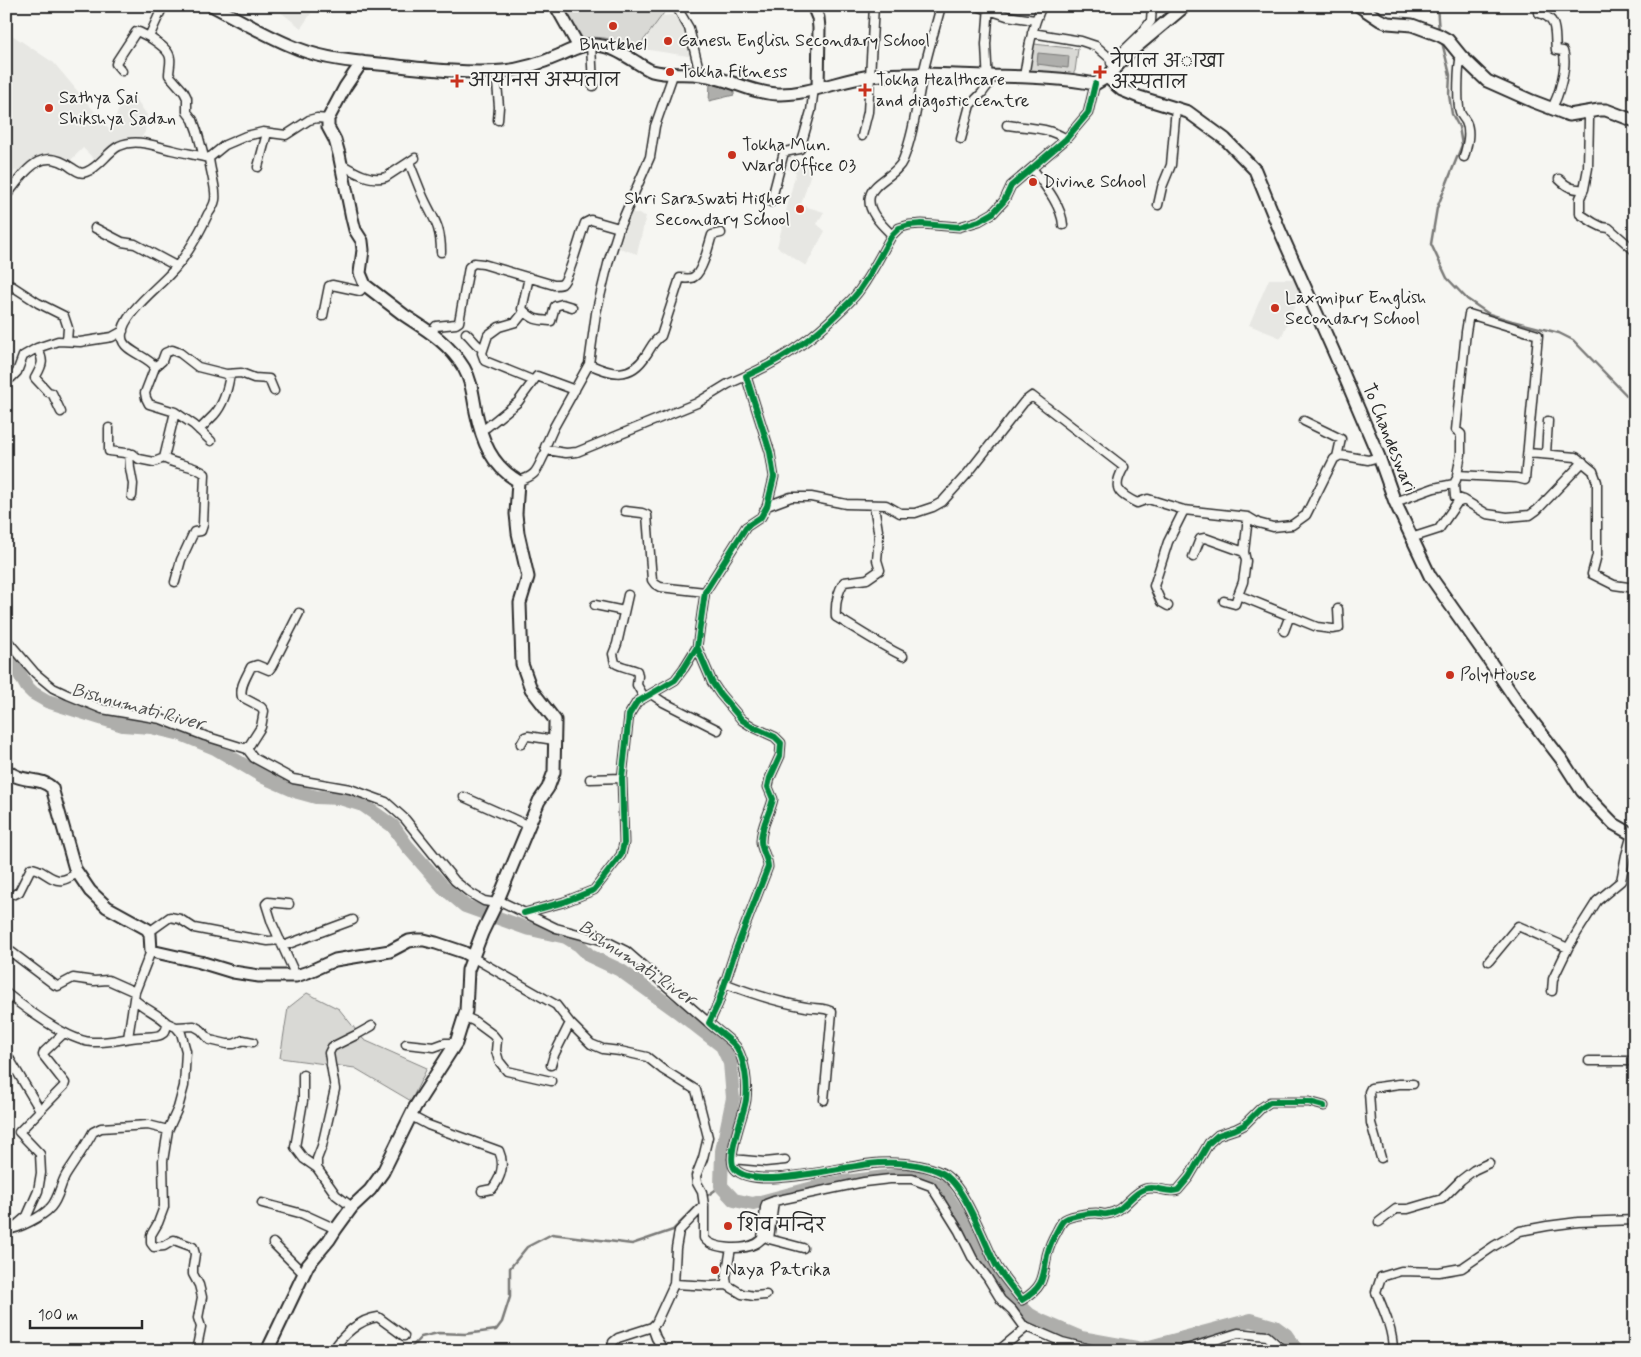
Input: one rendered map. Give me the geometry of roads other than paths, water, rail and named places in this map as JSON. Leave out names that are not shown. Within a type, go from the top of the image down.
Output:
[{"type":"street","points":[[150,36],[163,6]]},
{"type":"street","points":[[213,6],[299,50],[322,56],[450,71],[496,71],[528,67],[578,47],[591,44],[608,46],[650,71],[673,75],[700,74],[745,88],[774,94],[795,94],[870,76],[923,73],[1076,80],[1095,84],[1107,77],[1129,53],[1185,6]]},
{"type":"street","points":[[556,6],[578,47]]},
{"type":"street","points":[[676,6],[689,28],[700,74]]},
{"type":"street","points":[[772,202],[784,152],[800,150],[816,88],[819,28],[818,18],[813,6]]},
{"type":"street","points":[[862,136],[868,112],[874,6]]},
{"type":"street","points":[[892,234],[881,224],[871,210],[870,196],[872,191],[894,172],[902,162],[940,6]]},
{"type":"street","points":[[977,6],[988,8],[1006,16],[1035,20]]},
{"type":"street","points":[[1024,77],[1035,20],[1042,6]]},
{"type":"street","points":[[1107,77],[1108,68],[1112,60],[1141,34],[1151,20],[1152,6]]},
{"type":"street","points":[[1539,6],[1539,13],[1552,20],[1554,25],[1556,50],[1563,51],[1565,54],[1564,71],[1555,103],[1551,109]]},
{"type":"street","points":[[1362,7],[1380,20],[1388,23],[1412,25],[1448,40],[1461,56],[1487,81],[1551,109],[1569,115],[1606,110],[1635,121]]},
{"type":"street","points":[[961,139],[970,104],[988,85],[986,44],[988,8]]},
{"type":"street","points":[[122,71],[116,64],[117,61],[136,32],[150,36],[170,55],[169,75],[184,92],[187,112],[207,158],[215,192],[215,201],[185,256],[134,311],[122,331],[125,346],[152,362],[155,368]]},
{"type":"street","points":[[1032,33],[1081,41],[1096,46],[1112,60]]},
{"type":"street","points":[[591,44],[593,86]]},
{"type":"street","points":[[1461,56],[1458,104],[1459,111],[1467,123],[1468,131],[1468,142],[1464,157]]},
{"type":"street","points":[[362,62],[345,87],[328,119],[328,127],[335,140],[355,230],[362,241],[363,250],[360,272],[364,285],[432,332],[448,346],[470,379],[484,443],[491,457],[518,481]]},
{"type":"street","points":[[496,71],[498,120]]},
{"type":"street","points":[[518,481],[527,479],[536,473],[539,463],[547,450],[545,447],[548,440],[590,364],[596,313],[619,228],[650,157],[655,126],[673,75]]},
{"type":"street","name":"To Chandeswari","points":[[1107,77],[1122,90],[1188,112],[1225,139],[1255,170],[1379,457],[1395,502],[1430,576],[1516,700],[1562,760],[1582,791],[1614,824],[1633,835]]},
{"type":"street","points":[[547,450],[566,453],[577,452],[698,403],[728,384],[762,369],[801,346],[827,324],[861,289],[892,234],[899,228],[922,224],[959,227],[979,221],[993,213],[1004,201],[1011,186],[1066,139],[1088,113],[1095,84]]},
{"type":"street","points":[[1158,206],[1162,187],[1171,165],[1176,107]]},
{"type":"street","points":[[1587,112],[1589,119],[1588,168],[1584,189],[1580,198],[1580,214],[1602,227],[1609,228],[1635,251]]},
{"type":"street","points":[[6,196],[32,165],[48,159],[62,160],[79,172],[86,172],[118,146],[137,142],[207,158],[225,145],[246,136],[267,133],[286,135],[309,120],[328,119]]},
{"type":"street","points":[[1007,125],[1047,130],[1057,133],[1066,139]]},
{"type":"street","points":[[258,167],[267,133]]},
{"type":"street","points":[[341,164],[362,175],[378,179],[386,177],[412,160],[421,193],[441,234],[441,252]]},
{"type":"street","points":[[1032,168],[1049,191],[1062,218],[1063,225]]},
{"type":"street","points":[[1559,179],[1566,186],[1576,190],[1584,189]]},
{"type":"street","points":[[432,332],[436,326],[459,322],[469,267],[474,263],[560,285],[568,275],[585,223],[591,220],[619,228]]},
{"type":"street","points":[[95,228],[122,242],[135,244],[176,266]]},
{"type":"street","points":[[590,364],[599,369],[619,372],[631,372],[640,365],[655,340],[660,336],[680,278],[690,279],[696,276],[712,234],[721,233]]},
{"type":"street","points":[[529,277],[522,309],[528,316],[538,321],[551,322],[555,306],[562,304],[572,307]]},
{"type":"street","points":[[6,285],[12,286],[38,303],[64,316],[68,328],[67,341]]},
{"type":"street","points":[[323,316],[329,286],[360,291],[364,285]]},
{"type":"street","points":[[524,312],[516,322],[499,327],[488,335],[482,354],[485,361],[532,380]]},
{"type":"street","points":[[1457,475],[1525,480],[1538,335],[1469,314],[1456,430],[1461,434],[1461,454],[1454,484],[1455,498],[1464,500],[1486,514],[1507,517],[1530,515],[1583,462]]},
{"type":"street","points":[[6,378],[11,378],[16,372],[23,356],[37,348],[58,341],[80,342],[112,337],[122,331]]},
{"type":"street","points":[[466,333],[483,349]]},
{"type":"street","points":[[37,348],[42,356],[42,366],[35,378],[48,392],[52,393],[61,412]]},
{"type":"street","points":[[211,441],[189,420],[175,412],[150,404],[146,398],[145,393],[155,368],[162,361],[166,353],[172,350],[180,353],[198,367],[230,374],[241,373],[254,378],[269,379],[274,391]]},
{"type":"street","points":[[199,430],[221,405],[227,390],[230,374]]},
{"type":"street","points":[[481,430],[518,402],[536,376],[575,390]]},
{"type":"street","points":[[524,913],[564,902],[594,890],[621,855],[624,843],[622,778],[629,715],[637,702],[675,680],[697,647],[705,592],[746,527],[761,517],[767,506],[774,477],[770,452],[746,376]]},
{"type":"street","points":[[767,506],[791,497],[811,497],[846,504],[886,505],[900,513],[933,508],[942,502],[968,473],[1024,402],[1032,396],[1124,467],[1116,485],[1124,496],[1137,503],[1148,499],[1184,510],[1248,517],[1258,523],[1273,527],[1292,525],[1306,515],[1331,465],[1337,457],[1341,439],[1304,421]]},
{"type":"street","points":[[164,458],[175,412]]},
{"type":"street","points":[[1546,454],[1548,421]]},
{"type":"street","points":[[109,428],[109,451],[129,453],[139,459],[154,462],[164,458]]},
{"type":"street","points":[[129,453],[132,496]]},
{"type":"street","points":[[1528,453],[1576,457],[1593,471],[1598,482],[1597,555],[1592,574],[1614,585],[1635,588]]},
{"type":"street","points":[[1337,457],[1340,455],[1368,460],[1379,457]]},
{"type":"street","points":[[164,458],[169,461],[185,464],[205,474],[203,525],[201,531],[194,532],[175,582]]},
{"type":"street","points":[[267,1351],[308,1265],[330,1240],[352,1207],[370,1190],[383,1172],[415,1107],[456,1043],[465,1017],[467,977],[472,957],[539,801],[548,788],[554,772],[555,720],[531,689],[522,664],[520,608],[528,577],[517,524],[518,481]]},
{"type":"street","points":[[1395,502],[1434,488],[1454,484]]},
{"type":"street","points":[[1411,538],[1439,529],[1457,503],[1464,500]]},
{"type":"street","points":[[874,505],[879,537],[877,560],[880,570],[867,579],[844,582],[838,591],[835,606],[836,617],[863,632],[873,641],[904,656]]},
{"type":"street","points":[[1168,606],[1161,602],[1154,586],[1168,542],[1184,510]]},
{"type":"street","points":[[625,511],[642,512],[647,516],[652,580],[654,584],[660,587],[705,592]]},
{"type":"street","points":[[1224,601],[1235,604],[1243,582],[1248,517]]},
{"type":"street","points":[[1193,557],[1200,538],[1205,538],[1244,552]]},
{"type":"street","points":[[628,595],[613,654],[615,663],[637,671],[637,685],[648,696],[718,730]]},
{"type":"street","points":[[1238,595],[1317,627],[1338,629],[1338,609]]},
{"type":"street","points":[[595,605],[624,611]]},
{"type":"street","points":[[247,749],[261,727],[264,710],[242,697],[240,694],[242,687],[251,667],[255,664],[268,670],[272,666],[299,613]]},
{"type":"street","points":[[1284,631],[1290,615]]},
{"type":"street","points":[[6,639],[34,673],[53,688],[68,695],[102,709],[161,719],[205,736],[247,749],[254,758],[293,779],[350,789],[386,802],[405,819],[455,880],[470,893],[484,901],[524,913],[556,928],[608,942],[626,951],[736,1046],[746,1080],[746,1100],[734,1142],[732,1164],[735,1169],[745,1177],[771,1179],[878,1163],[913,1164],[942,1173],[951,1180],[962,1196],[998,1268],[1022,1300]]},
{"type":"street","points":[[697,647],[712,682],[720,694],[742,720],[775,737],[781,743],[782,749],[770,778],[768,787],[773,799],[764,825],[761,841],[768,861],[768,867],[724,983],[718,1004],[709,1023]]},
{"type":"street","points":[[521,744],[525,737],[528,736],[554,740]]},
{"type":"street","points":[[6,770],[21,779],[47,784],[52,788],[75,869],[90,891],[106,907],[137,923],[149,932],[151,951],[135,996],[128,1038]]},
{"type":"street","points":[[590,779],[622,778]]},
{"type":"street","points":[[464,797],[506,814],[529,826]]},
{"type":"street","points":[[1552,992],[1553,979],[1568,948],[1597,901],[1620,881],[1633,835]]},
{"type":"street","points":[[15,894],[19,892],[31,868],[35,868],[57,880],[62,880],[78,873]]},
{"type":"street","points":[[289,904],[268,902],[266,904],[272,923],[296,976]]},
{"type":"street","points":[[149,932],[170,917],[180,919],[194,928],[281,943],[353,920]]},
{"type":"street","points":[[1489,961],[1518,926],[1568,948]]},
{"type":"street","points":[[151,951],[200,962],[233,972],[259,976],[296,976],[335,960],[390,952],[409,941],[416,940],[436,943],[463,952],[556,1005],[570,1023],[591,1044],[603,1049],[647,1057],[662,1070],[696,1090],[708,1137],[696,1176],[697,1183],[702,1192],[704,1238],[707,1242],[732,1248],[756,1244],[762,1238],[764,1208],[766,1204],[774,1201],[864,1182],[912,1179],[931,1186],[959,1231],[973,1259],[1001,1300],[1014,1308],[1022,1325],[1062,1342],[1098,1351]]},
{"type":"street","points":[[10,951],[55,985],[58,986],[72,978],[94,981],[108,980],[135,996],[141,1005],[161,1017],[167,1024],[176,1027],[194,1026],[201,1030],[210,1040],[226,1044],[234,1044],[243,1040],[253,1042]]},
{"type":"street","points":[[724,983],[767,999],[827,1009],[832,1012],[824,1100]]},
{"type":"street","points":[[6,992],[64,1033],[77,1039],[92,1042],[155,1037],[163,1035],[167,1030],[167,1024]]},
{"type":"street","points":[[465,1017],[494,1034],[497,1040],[496,1052],[499,1061],[508,1071],[550,1081]]},
{"type":"street","points":[[551,1065],[570,1023]]},
{"type":"street","points":[[317,1168],[336,1089],[329,1053],[332,1047],[372,1026]]},
{"type":"street","points":[[176,1027],[181,1033],[186,1051],[184,1086],[178,1108],[168,1130],[163,1161],[164,1207],[158,1224],[151,1235],[151,1243],[154,1247],[164,1246],[174,1240],[193,1247],[196,1254],[193,1274],[200,1285],[202,1297],[198,1318],[201,1327],[196,1351]]},
{"type":"street","points":[[9,1230],[27,1216],[38,1191],[41,1173],[40,1154],[19,1132],[64,1086],[65,1083],[43,1055],[64,1033]]},
{"type":"street","points":[[406,1044],[434,1047],[445,1042],[456,1043]]},
{"type":"street","points":[[6,1053],[40,1110]]},
{"type":"street","points":[[1589,1061],[1635,1061]]},
{"type":"street","points":[[303,1075],[303,1101],[296,1147],[304,1158],[317,1168],[336,1195],[352,1207]]},
{"type":"street","points":[[1381,1158],[1371,1123],[1369,1092],[1371,1088],[1413,1084]]},
{"type":"street","points":[[1014,1308],[1031,1295],[1041,1283],[1045,1274],[1049,1248],[1062,1221],[1067,1218],[1096,1213],[1107,1214],[1121,1209],[1138,1192],[1146,1188],[1171,1192],[1178,1190],[1189,1177],[1209,1143],[1218,1135],[1244,1125],[1270,1102],[1309,1102],[1324,1106]]},
{"type":"street","points":[[411,1116],[428,1125],[499,1151],[501,1171],[498,1182],[492,1189],[482,1191]]},
{"type":"street","points":[[9,1230],[40,1216],[51,1206],[61,1190],[64,1178],[93,1132],[101,1128],[148,1125],[168,1130]]},
{"type":"street","points":[[732,1159],[765,1162],[785,1160]]},
{"type":"street","points":[[1379,1222],[1396,1209],[1408,1209],[1442,1199],[1474,1170],[1489,1163]]},
{"type":"street","points":[[774,1201],[769,1239],[803,1248]]},
{"type":"street","points":[[262,1203],[302,1214],[336,1229]]},
{"type":"street","points":[[611,1351],[613,1342],[618,1338],[652,1327],[660,1316],[674,1284],[679,1231],[704,1205]]},
{"type":"street","points":[[1393,1351],[1390,1328],[1376,1292],[1381,1277],[1401,1271],[1439,1272],[1462,1268],[1520,1231],[1578,1222],[1635,1220]]},
{"type":"street","points":[[273,1243],[304,1274]]},
{"type":"street","points":[[727,1285],[726,1277],[732,1248]]},
{"type":"street","points":[[674,1284],[727,1285],[742,1294],[766,1295]]},
{"type":"street","points":[[333,1351],[343,1338],[369,1318],[378,1317],[404,1336]]},
{"type":"street","points":[[652,1327],[664,1351]]},
{"type":"street","points":[[998,1351],[1027,1327]]},
{"type":"street","points":[[1180,1351],[1238,1334],[1267,1336],[1284,1351]]},
{"type":"waterway","points":[[1437,6],[1439,32]]},
{"type":"waterway","points":[[1442,42],[1450,75],[1449,95],[1452,114],[1459,127],[1462,145],[1437,208],[1431,244],[1447,278],[1467,299],[1489,314],[1559,333],[1573,340],[1635,404]]},
{"type":"waterway","name":"Bishnumati River","points":[[6,650],[27,687],[47,701],[123,725],[151,727],[181,734],[215,748],[264,777],[298,792],[316,797],[340,798],[363,805],[393,826],[407,846],[444,888],[465,906],[526,928],[566,937],[579,945],[590,956],[620,970],[677,1011],[722,1046],[730,1063],[733,1098],[722,1151],[721,1186],[734,1200],[753,1204],[828,1184],[910,1174],[941,1187],[1009,1295],[1030,1315],[1041,1321],[1081,1338],[1142,1349],[1251,1320],[1275,1327],[1286,1335],[1297,1351]]},
{"type":"waterway","points":[[704,1198],[721,1186]]},
{"type":"waterway","points":[[408,1351],[421,1337],[438,1333],[465,1334],[496,1330],[502,1322],[510,1297],[510,1268],[527,1247],[552,1234],[632,1244],[673,1230],[701,1202]]},
{"type":"place","name":"Bhutkhel","points":[[613,26]]},
{"type":"place","name":"Ganesh English Secondary School","points":[[668,41]]},
{"type":"place","name":"Tokha Fitness","points":[[670,72]]},
{"type":"place","name":"नेपाल अाखा अस्पताल","points":[[1100,72]]},
{"type":"place","name":"आयानस अस्पताल","points":[[457,81]]},
{"type":"place","name":"Tokha Healthcare and diagostic centre","points":[[865,90]]},
{"type":"place","name":"Sathya Sai Shikshya Sadan","points":[[49,108]]},
{"type":"place","name":"Tokha Mun. Ward Office 03","points":[[732,155]]},
{"type":"place","name":"Divine School","points":[[1033,182]]},
{"type":"place","name":"Shri Saraswati Higher Secondary School","points":[[800,209]]},
{"type":"place","name":"Laxmipur English Secondary School","points":[[1275,308]]},
{"type":"place","name":"Poly House","points":[[1450,675]]},
{"type":"place","name":"शिव मन्दिर","points":[[728,1226]]},
{"type":"place","name":"Naya Patrika","points":[[715,1270]]}]
